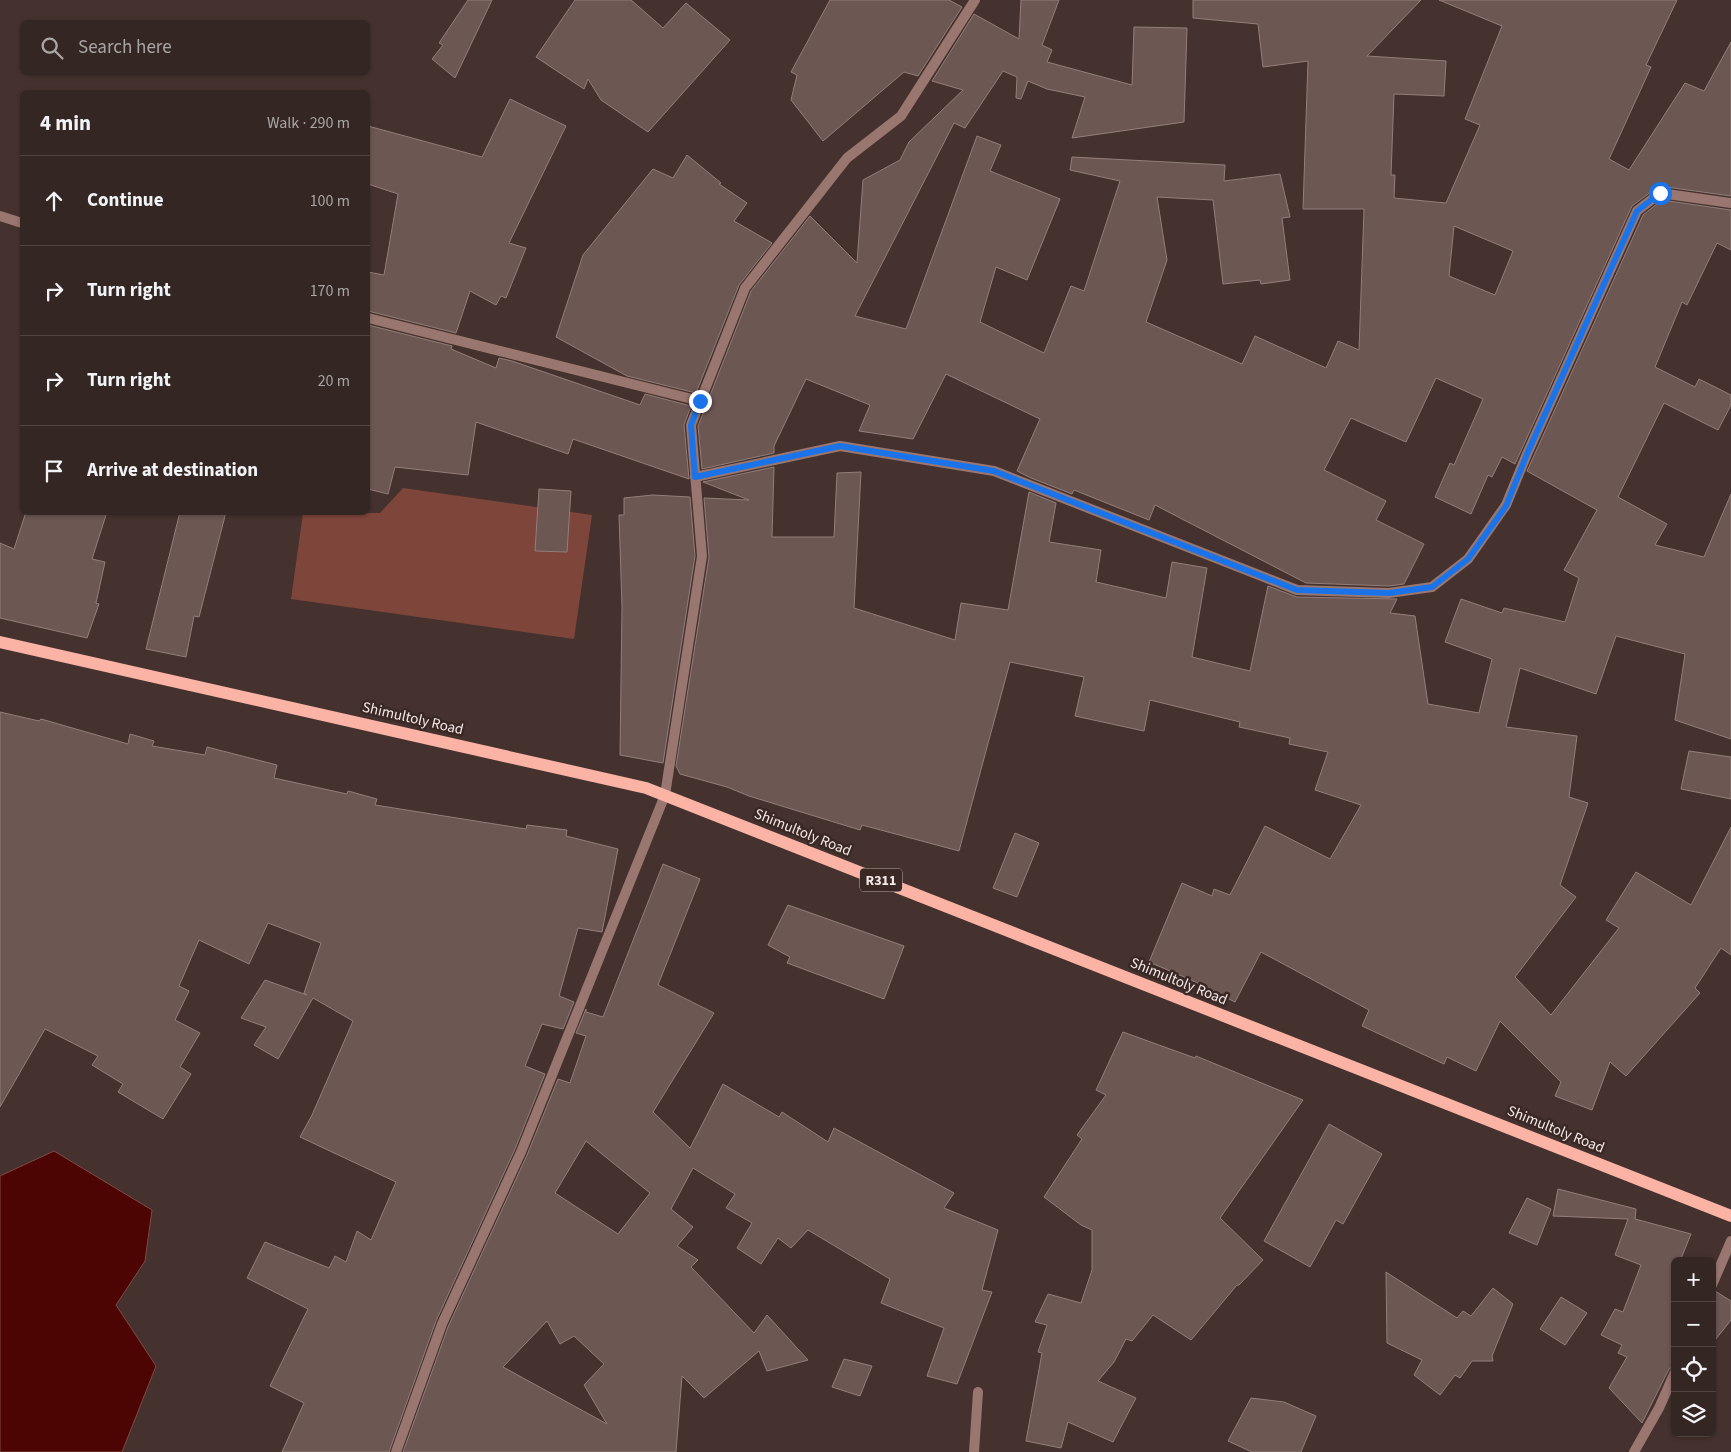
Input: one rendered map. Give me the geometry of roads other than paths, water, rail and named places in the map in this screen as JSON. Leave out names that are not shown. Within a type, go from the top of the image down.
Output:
[{"type":"main road","name":"Shimultoly Road","points":[[0,642],[646,788],[1731,1216]]},
{"type":"street","points":[[396,1452],[442,1324],[521,1152],[665,795],[702,556],[691,425],[745,288],[847,158],[901,116],[975,0]]},
{"type":"street","points":[[695,477],[840,446],[994,471],[1297,590],[1389,593],[1432,587],[1468,559],[1506,506],[1527,454],[1637,211],[1660,193],[1731,203]]},
{"type":"street","points":[[0,216],[20,222]]},
{"type":"street","points":[[370,318],[700,401]]},
{"type":"street","points":[[1716,1276],[1731,1241]]},
{"type":"street","points":[[1634,1452],[1659,1408],[1671,1381]]},
{"type":"street","points":[[974,1452],[978,1392]]}]
